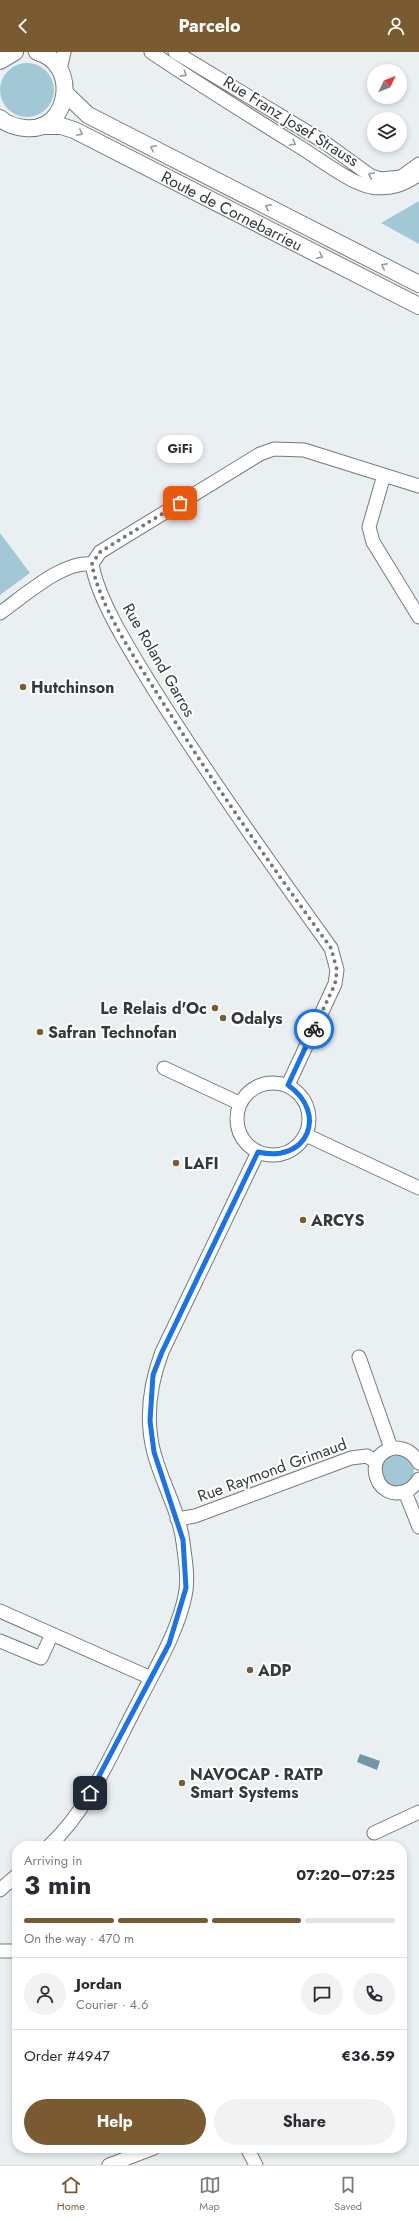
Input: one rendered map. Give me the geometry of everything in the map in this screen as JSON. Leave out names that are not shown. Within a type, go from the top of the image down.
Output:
[{"type":"main road","points":[[0,52],[15,52]]},
{"type":"main road","points":[[0,61],[15,52]]},
{"type":"main road","points":[[39,52],[51,59],[60,69],[65,81],[66,94],[58,113],[42,126]]},
{"type":"main road","name":"Route de Cornebarrieu","points":[[66,94],[88,115],[419,284]]},
{"type":"main road","name":"Route de Cornebarrieu","points":[[0,118],[16,128],[29,129],[42,126],[61,126],[74,130],[419,306]]},
{"type":"street","points":[[60,69],[64,52]]},
{"type":"street","name":"Rue Franz Josef Strauss","points":[[151,52],[272,131],[362,184],[384,188],[396,186],[406,183],[419,174]]},
{"type":"street","name":"Rue Franz Josef Strauss","points":[[175,52],[324,142],[372,176],[381,179],[401,177],[419,164]]},
{"type":"street","points":[[0,613],[49,577],[84,563],[92,564],[100,552],[260,454],[274,449],[304,450],[419,486]]},
{"type":"street","points":[[384,475],[369,527],[373,542],[419,616]]},
{"type":"street","name":"Rue Roland Garros","points":[[92,564],[99,589],[130,650],[200,763],[331,948],[337,970],[335,984],[288,1085]]},
{"type":"street","points":[[164,1068],[240,1103]]},
{"type":"street","points":[[270,1082],[288,1085],[300,1094],[308,1106],[310,1121],[306,1135],[298,1146],[286,1153],[272,1156],[258,1152],[246,1144],[238,1131],[236,1117],[240,1103],[252,1088],[261,1084],[270,1082]]},
{"type":"street","points":[[306,1135],[419,1188]]},
{"type":"street","points":[[54,1841],[69,1826],[83,1806],[169,1644],[186,1593],[187,1580],[183,1540],[154,1452],[150,1421],[153,1375],[162,1352],[258,1152]]},
{"type":"street","points":[[359,1357],[391,1448]]},
{"type":"street","points":[[419,1463],[414,1454],[404,1448],[391,1448],[382,1454],[376,1462],[375,1475],[381,1486],[392,1493],[405,1492],[414,1486],[419,1479]]},
{"type":"street","name":"Rue Raymond Grimaud","points":[[177,1519],[195,1516],[352,1458],[367,1456],[376,1462]]},
{"type":"street","points":[[405,1492],[419,1527]]},
{"type":"street","points":[[0,1611],[151,1678]]},
{"type":"street","points":[[0,1641],[41,1658],[52,1634]]},
{"type":"street","points":[[374,1833],[419,1812]]},
{"type":"street","points":[[0,1890],[12,1879]]},
{"type":"street","points":[[0,1950],[12,1951]]},
{"type":"street","points":[[109,2165],[141,2153]]},
{"type":"street","points":[[250,2153],[256,2165]]},
{"type":"shaded area","points":[[27,63],[37,65],[46,71],[52,80],[54,90],[52,100],[46,109],[37,115],[27,117],[17,115],[8,109],[2,100],[0,90],[2,80],[8,71],[17,65]]},
{"type":"shaded area","points":[[419,201],[419,244],[381,223]]},
{"type":"shaded area","points":[[0,533],[30,573],[0,595]]},
{"type":"shaded area","points":[[398,1454],[404,1455],[411,1461],[414,1470],[413,1476],[407,1483],[398,1486],[392,1485],[385,1479],[382,1470],[383,1464],[389,1457]]},
{"type":"shaded area","points":[[360,1754],[380,1761],[377,1770],[357,1762]]},
{"type":"way so far","points":[[180,503],[100,552],[92,564],[94,573],[99,589],[130,650],[200,763],[260,851],[331,948],[337,970],[335,984],[314,1029]]},
{"type":"place","name":"GiFi","points":[[180,503]]},
{"type":"place","name":"Hutchinson","points":[[23,687]]},
{"type":"place","name":"Le Relais d'Oc","points":[[215,1008]]},
{"type":"place","name":"Odalys","points":[[223,1018]]},
{"type":"place","name":"Safran Technofan","points":[[40,1032]]},
{"type":"place","name":"LAFI","points":[[176,1163]]},
{"type":"place","name":"ARCYS","points":[[303,1220]]},
{"type":"place","name":"ADP","points":[[250,1670]]},
{"type":"place","name":"NAVOCAP - RATP Smart Systems","points":[[182,1783]]},
{"type":"route","points":[[90,1793],[98,1781],[169,1644],[185,1597],[187,1580],[183,1540],[154,1452],[150,1421],[150,1395],[153,1375],[162,1352],[258,1152],[272,1156],[286,1153],[298,1146],[306,1135],[310,1121],[308,1106],[300,1094],[288,1085],[314,1029]]}]
